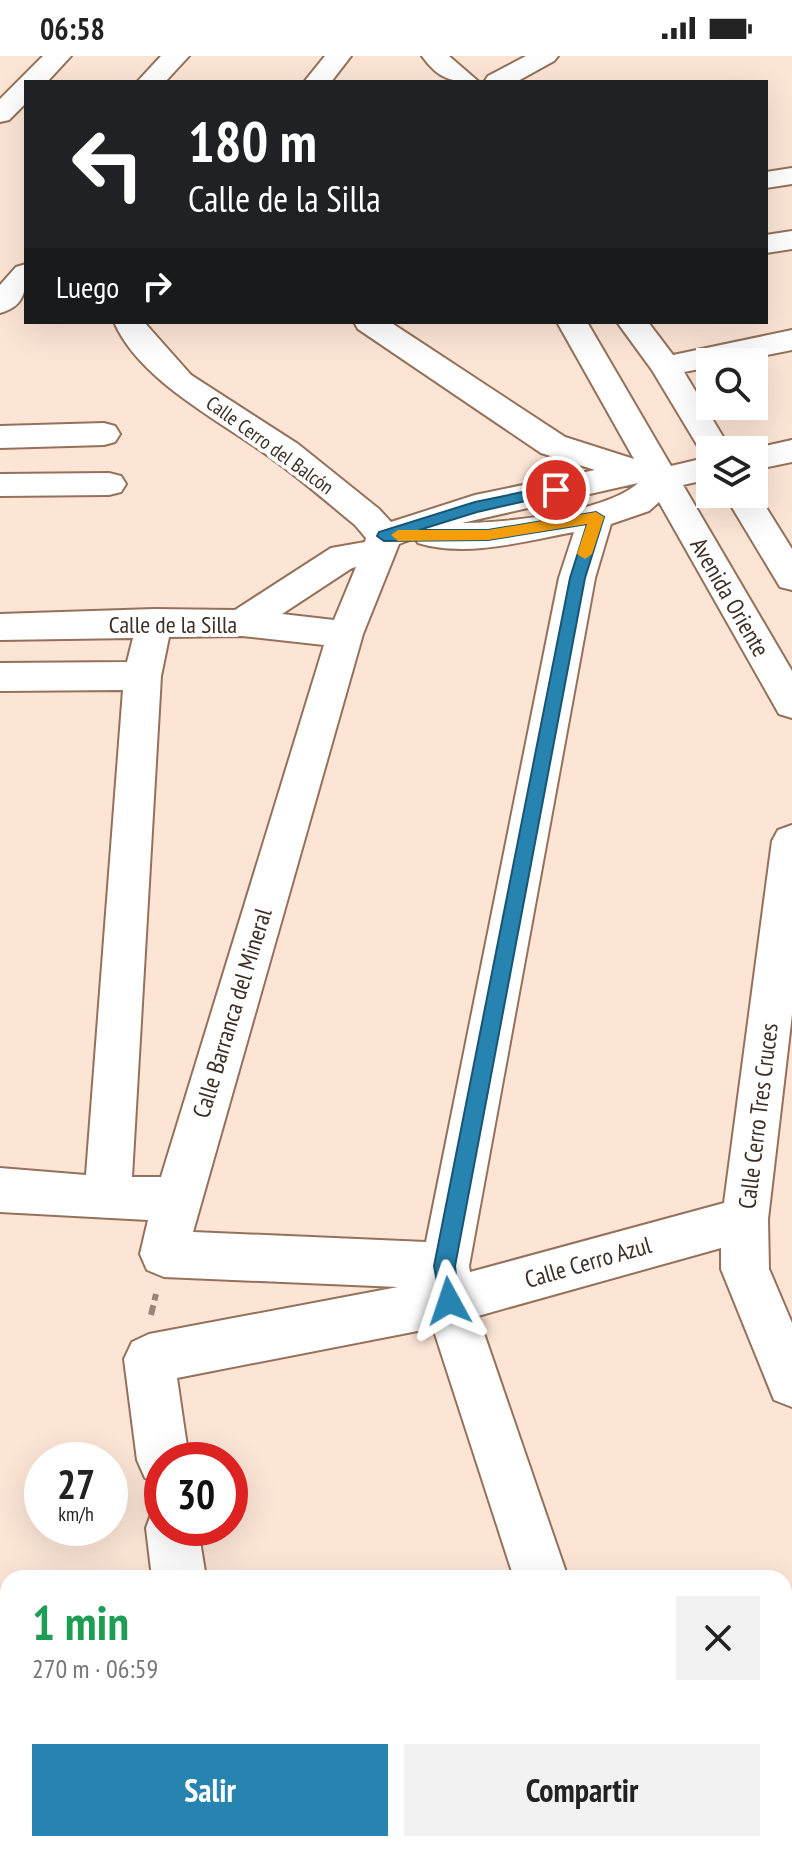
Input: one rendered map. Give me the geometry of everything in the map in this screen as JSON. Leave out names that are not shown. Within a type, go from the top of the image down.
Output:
[{"type":"street","points":[[34,80],[58,56]]},
{"type":"street","points":[[152,80],[176,56]]},
{"type":"street","points":[[319,80],[338,56]]},
{"type":"street","points":[[501,80],[545,56]]},
{"type":"street","points":[[442,68],[463,80]]},
{"type":"street","points":[[0,114],[24,90]]},
{"type":"street","points":[[768,180],[792,176]]},
{"type":"street","points":[[768,244],[792,240]]},
{"type":"street","points":[[0,304],[24,275]]},
{"type":"street","name":"Calle Cerro del Balcón","points":[[130,324],[180,382],[286,452],[367,517],[378,555]]},
{"type":"street","points":[[372,324],[553,445],[649,475]]},
{"type":"street","name":"Avenida Oriente","points":[[573,324],[649,475],[792,704]]},
{"type":"street","points":[[634,324],[665,366],[707,436]]},
{"type":"street","points":[[665,366],[792,340]]},
{"type":"street","points":[[0,437],[104,434]]},
{"type":"street","points":[[768,456],[792,451]]},
{"type":"street","points":[[378,555],[475,507],[649,475],[696,470]]},
{"type":"street","points":[[242,623],[343,557],[378,555],[596,517],[637,503],[649,475]]},
{"type":"street","points":[[0,485],[109,484]]},
{"type":"street","points":[[750,508],[792,578]]},
{"type":"street","points":[[538,1570],[447,1284],[577,578],[596,517]]},
{"type":"street","name":"Calle Barranca del Mineral","points":[[164,1254],[177,1199],[345,634],[378,555]]},
{"type":"street","points":[[107,1198],[143,676],[154,622]]},
{"type":"street","name":"Calle de la Silla","points":[[0,627],[154,622],[242,623],[345,634]]},
{"type":"street","points":[[0,677],[143,676]]},
{"type":"street","name":"Calle Cerro Tres Cruces","points":[[792,841],[745,1219],[745,1269],[792,1382]]},
{"type":"street","points":[[0,1190],[107,1198],[177,1199]]},
{"type":"street","name":"Calle Cerro Azul","points":[[149,1359],[447,1284],[745,1219]]},
{"type":"street","points":[[164,1254],[447,1284]]},
{"type":"street","points":[[149,1359],[161,1442]]},
{"type":"street","points":[[175,1546],[178,1570]]},
{"type":"path","points":[[149,1359],[151,1315],[164,1254]]},
{"type":"slow traffic","points":[[398,535],[488,535],[596,517],[585,554]]},
{"type":"route","points":[[449,1301],[445,1266],[577,578],[596,517],[488,535],[384,536],[475,507],[556,490]]}]
